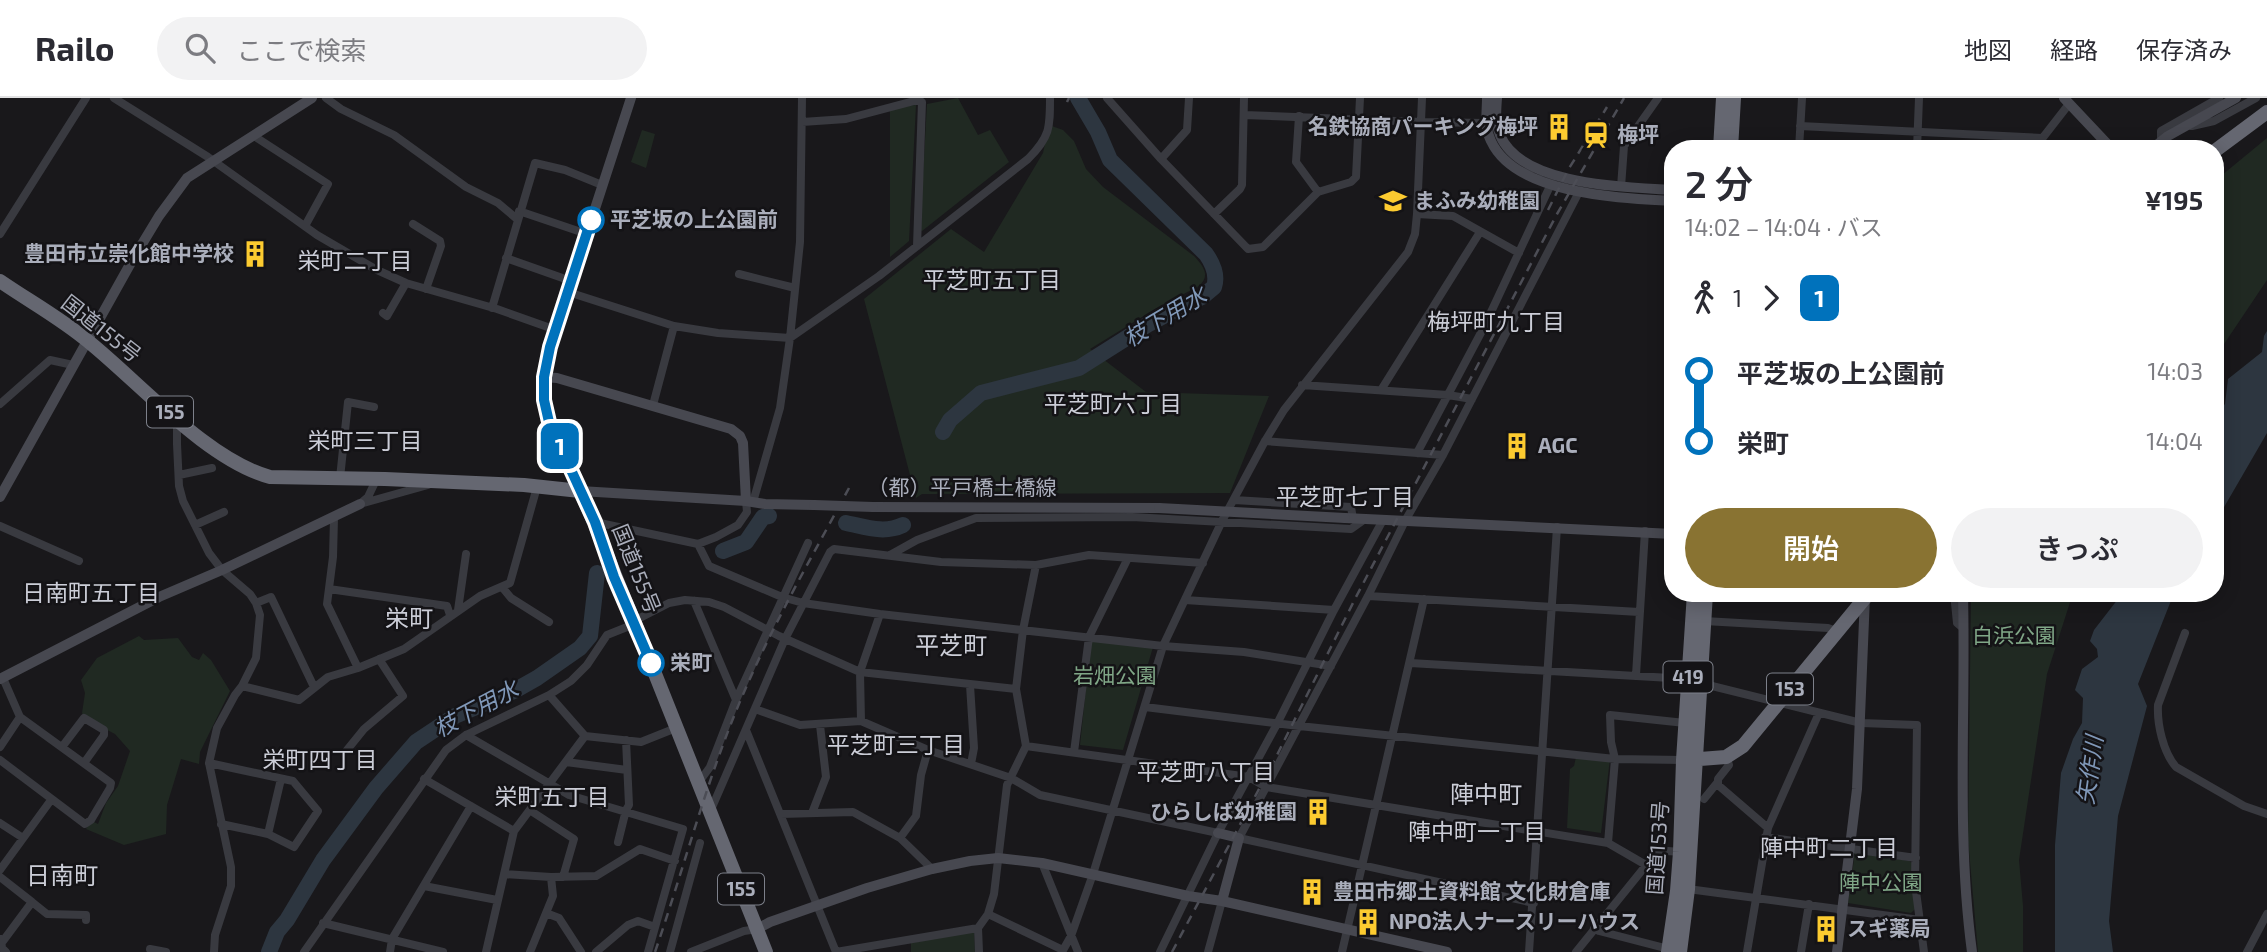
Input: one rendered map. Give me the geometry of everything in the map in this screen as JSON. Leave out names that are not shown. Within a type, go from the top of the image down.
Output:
[{"type":"highway","points":[[1721,140],[1723,98]]},
{"type":"highway","points":[[1732,140],[1734,98]]},
{"type":"highway","points":[[2224,144],[2267,112]]},
{"type":"highway","name":"国道155号","points":[[2,285],[88,341],[230,461],[255,473],[270,477],[377,478],[580,491],[595,522],[614,577],[766,952]]},
{"type":"highway","name":"419","points":[[1690,760],[1694,602]]},
{"type":"highway","name":"419","points":[[1690,760],[1685,723],[1705,602]]},
{"type":"highway","name":"153","points":[[1726,757],[1743,746],[1860,602]]},
{"type":"highway","points":[[1690,760],[1726,757]]},
{"type":"highway","name":"国道153号","points":[[1672,951],[1690,760]]},
{"type":"highway","name":"国道153号","points":[[1672,951],[1688,888],[1690,760]]},
{"type":"street","points":[[0,234],[86,98]]},
{"type":"street","points":[[114,98],[208,157],[353,257],[406,283],[556,330]]},
{"type":"street","points":[[0,497],[132,259],[187,178],[312,98]]},
{"type":"street","points":[[326,98],[341,109],[394,135],[466,187],[518,215],[587,234]]},
{"type":"street","points":[[580,491],[549,422],[544,400],[544,377],[556,330],[631,98]]},
{"type":"street","points":[[595,522],[698,544],[738,525],[747,512],[762,473],[780,408],[790,338],[800,242],[802,98]]},
{"type":"street","points":[[506,258],[570,287],[674,326],[718,333],[790,338],[859,290],[1028,159],[1042,145],[1049,125],[1050,98]]},
{"type":"street","points":[[1107,98],[1161,159],[1248,249],[1263,247],[1318,191],[1351,182],[1356,177],[1360,98]]},
{"type":"street","points":[[1161,159],[1188,130],[1189,98]]},
{"type":"street","points":[[1214,214],[1242,185],[1244,98]]},
{"type":"street","points":[[988,914],[1063,951],[1071,936],[1093,874],[1163,646],[1222,521],[1265,441],[1302,385],[1408,252],[1415,234],[1417,214],[1422,98]]},
{"type":"street","points":[[1487,98],[1486,123],[1491,141],[1510,166],[1551,184],[1579,192],[1664,200]]},
{"type":"street","points":[[1497,98],[1497,125],[1501,137],[1509,150],[1520,159],[1559,177],[1595,184],[1664,189]]},
{"type":"street","points":[[1621,187],[1624,146],[1658,98]]},
{"type":"street","points":[[1799,140],[1802,98]]},
{"type":"street","points":[[1918,140],[1919,98]]},
{"type":"street","points":[[2158,140],[2161,131],[2219,98]]},
{"type":"street","points":[[2164,140],[2236,98]]},
{"type":"street","points":[[2181,129],[2214,121],[2256,98]]},
{"type":"street","points":[[802,122],[846,119],[918,100],[922,102],[917,246]]},
{"type":"street","points":[[1800,126],[2042,138],[2070,100],[2104,140]]},
{"type":"street","points":[[1244,115],[1486,123]]},
{"type":"street","points":[[1299,116],[1296,162],[1318,191]]},
{"type":"street","points":[[254,136],[328,184],[305,226]]},
{"type":"street","points":[[492,308],[535,163],[565,170],[602,185]]},
{"type":"street","points":[[1417,453],[1519,253],[1551,184]]},
{"type":"street","points":[[1208,952],[1238,838],[1368,596],[1405,521],[1443,456],[1579,192]]},
{"type":"street","points":[[1417,214],[1453,216],[1519,253]]},
{"type":"street","points":[[413,225],[440,242],[441,246],[426,289]]},
{"type":"street","points":[[1381,390],[1480,232]]},
{"type":"street","points":[[739,274],[795,288]]},
{"type":"street","points":[[383,313],[387,316],[406,283]]},
{"type":"street","points":[[653,405],[674,326]]},
{"type":"street","points":[[0,404],[50,360],[73,365]]},
{"type":"street","points":[[544,377],[653,405],[731,429],[740,436],[744,450],[749,501]]},
{"type":"street","points":[[1302,385],[1472,398]]},
{"type":"street","points":[[340,478],[348,402],[374,407]]},
{"type":"street","points":[[181,422],[177,427],[183,501],[209,553],[222,570],[250,594],[260,615],[256,658],[217,728],[209,763],[231,867],[231,886],[215,935],[214,952]]},
{"type":"street","points":[[1265,441],[1443,456]]},
{"type":"street","points":[[179,475],[212,468]]},
{"type":"street","points":[[360,504],[368,497],[377,478]]},
{"type":"street","points":[[0,760],[85,824],[91,820],[111,783],[20,717],[2,679],[159,597],[360,504],[440,481]]},
{"type":"street","points":[[242,686],[299,700],[328,677],[404,649],[454,612],[480,596],[510,583],[537,487]]},
{"type":"street","name":"（都）平戸橋土橋線","points":[[580,491],[765,504],[1159,508],[1664,533]]},
{"type":"street","points":[[1234,500],[1351,507],[1349,518]]},
{"type":"street","points":[[195,525],[224,512]]},
{"type":"street","points":[[890,555],[917,540],[976,518],[1132,517],[1351,529],[1365,519]]},
{"type":"street","points":[[334,518],[327,604],[358,668]]},
{"type":"street","points":[[1160,952],[1218,833],[1383,520]]},
{"type":"street","points":[[0,526],[79,561]]},
{"type":"street","points":[[1530,952],[1557,527]]},
{"type":"street","points":[[1636,675],[1645,531]]},
{"type":"street","points":[[699,782],[710,767],[736,700],[808,543]]},
{"type":"street","points":[[698,544],[709,566],[782,597],[803,603],[1163,646],[1244,652],[1331,666]]},
{"type":"street","points":[[710,813],[785,639],[834,549],[941,562],[1036,565],[1089,555],[1203,563]]},
{"type":"street","points":[[454,612],[466,554]]},
{"type":"street","points":[[1074,752],[1089,637],[1128,558]]},
{"type":"street","points":[[979,952],[978,928],[988,914],[994,894],[1007,785],[1027,746],[1016,689],[1023,630],[1036,565]]},
{"type":"street","points":[[502,587],[511,598],[549,622]]},
{"type":"street","points":[[329,589],[447,606],[454,612]]},
{"type":"street","points":[[1368,596],[1639,612]]},
{"type":"street","points":[[256,603],[271,597],[314,687]]},
{"type":"street","points":[[1342,952],[1424,599]]},
{"type":"street","points":[[303,952],[446,750],[466,735],[549,695],[571,681],[587,664],[607,635],[669,603],[685,600],[709,602],[724,607],[785,639],[860,672],[1016,689]]},
{"type":"street","points":[[1185,600],[1334,610]]},
{"type":"street","points":[[694,601],[736,700]]},
{"type":"street","points":[[1837,952],[1851,849],[1861,723],[1866,602]]},
{"type":"street","points":[[1955,602],[1957,623],[1964,629]]},
{"type":"street","points":[[1963,602],[1964,880],[1972,952]]},
{"type":"street","points":[[861,721],[860,672],[880,614]]},
{"type":"street","points":[[1704,621],[1828,628],[1837,631]]},
{"type":"street","points":[[2185,633],[2158,705],[2158,716],[2169,759],[2176,767],[2244,806],[2267,814]]},
{"type":"street","points":[[347,750],[364,729],[403,696],[379,659]]},
{"type":"street","points":[[1410,663],[1636,675],[1694,681],[1861,723],[1917,725],[1915,884],[1924,952]]},
{"type":"street","points":[[970,685],[974,748],[971,764]]},
{"type":"street","points":[[549,695],[585,736],[641,742],[676,728]]},
{"type":"street","points":[[1145,707],[1615,759],[1690,760]]},
{"type":"street","points":[[755,709],[800,725],[861,721],[928,750],[1011,778],[1040,795],[1534,903]]},
{"type":"street","points":[[1747,952],[1765,837],[1819,713]]},
{"type":"street","points":[[1608,843],[1615,759],[1609,715],[1685,723]]},
{"type":"street","points":[[0,747],[20,717]]},
{"type":"street","points":[[62,747],[84,718],[104,730],[104,735],[84,763]]},
{"type":"street","points":[[812,813],[826,777],[820,725]]},
{"type":"street","points":[[746,730],[836,952],[978,928]]},
{"type":"street","points":[[466,735],[569,795],[683,829],[648,952]]},
{"type":"street","points":[[486,952],[514,831],[585,736]]},
{"type":"street","points":[[618,842],[629,805],[626,740]]},
{"type":"street","points":[[1027,746],[1249,777],[1266,787],[1608,843],[1646,865]]},
{"type":"street","points":[[900,838],[916,816],[921,775],[928,750]]},
{"type":"street","points":[[1704,799],[1729,765],[1726,757]]},
{"type":"street","points":[[566,762],[627,770]]},
{"type":"street","points":[[209,763],[293,781],[318,810],[293,847],[268,834],[221,824]]},
{"type":"street","points":[[268,834],[281,779]]},
{"type":"street","points":[[424,779],[514,831]]},
{"type":"street","points":[[1717,783],[1768,828]]},
{"type":"street","points":[[0,870],[51,800]]},
{"type":"street","points":[[390,952],[392,940],[471,806]]},
{"type":"street","points":[[531,811],[574,839],[563,877]]},
{"type":"street","points":[[781,814],[853,812],[900,838],[932,869]]},
{"type":"street","points":[[0,822],[23,838]]},
{"type":"street","points":[[1765,837],[1916,858]]},
{"type":"street","points":[[670,952],[700,843]]},
{"type":"street","points":[[504,874],[596,876],[640,849],[675,862]]},
{"type":"street","points":[[1576,952],[1656,853],[1680,852]]},
{"type":"street","points":[[691,952],[703,950],[744,931],[757,929],[867,888],[932,869],[998,858],[1042,863],[1447,952]]},
{"type":"street","points":[[1042,863],[1078,952]]},
{"type":"street","points":[[0,877],[47,914],[86,915],[86,920]]},
{"type":"street","points":[[530,952],[552,895],[551,877]]},
{"type":"street","points":[[424,886],[497,900]]},
{"type":"street","points":[[1688,888],[1920,920]]},
{"type":"street","points":[[6,952],[2,948],[1,939],[32,902]]},
{"type":"street","points":[[1801,952],[1809,904]]},
{"type":"street","points":[[546,913],[559,918],[581,952]]},
{"type":"street","points":[[2247,952],[2267,914]]},
{"type":"street","points":[[596,952],[628,925],[638,921],[655,928]]},
{"type":"street","points":[[323,923],[443,952]]},
{"type":"street","points":[[1594,928],[1599,932],[1672,951]]},
{"type":"street","points":[[150,949],[166,952]]},
{"type":"green space","points":[[958,98],[978,135],[990,130],[1009,162],[922,231],[927,104]]},
{"type":"green space","points":[[916,105],[909,241],[890,257],[890,107]]},
{"type":"green space","points":[[1049,125],[1063,130],[1074,141],[1086,169],[1103,187],[1194,256],[1205,274],[1199,286],[1155,309],[1090,349],[1146,392],[1269,396],[1230,493],[922,494],[916,498],[864,299],[951,229],[984,252],[1043,153]]},
{"type":"green space","points":[[642,130],[655,134],[646,168],[631,162]]},
{"type":"green space","points":[[2267,138],[2267,280],[2224,344],[2224,173]]},
{"type":"green space","name":"白浜公園","points":[[1971,602],[2070,602],[2047,674],[2019,860],[2023,952],[1978,952],[1968,839]]},
{"type":"green space","points":[[139,636],[144,640],[178,638],[192,657],[199,660],[203,653],[211,660],[230,691],[200,752],[199,764],[181,759],[167,805],[166,834],[124,845],[86,829],[92,821],[98,824],[106,803],[118,786],[130,751],[115,734],[84,718],[82,713],[85,693],[81,680],[97,658]]},
{"type":"green space","name":"岩畑公園","points":[[1091,640],[1153,647],[1123,750],[1080,745]]},
{"type":"green space","points":[[1576,757],[1610,759],[1601,833],[1567,828],[1570,769],[1574,766]]},
{"type":"green space","name":"陣中公園","points":[[1855,852],[1912,863],[1915,909],[1911,913],[1848,903]]},
{"type":"green space","points":[[974,930],[975,952],[911,952],[911,943]]},
{"type":"water","points":[[2267,331],[2267,433],[2224,507],[2224,405],[2228,379],[2262,352]]},
{"type":"water","name":"矢作川","points":[[2116,602],[2170,602],[2138,684],[2147,706],[2118,816],[2109,921],[2113,952],[2055,952],[2055,845],[2061,773],[2073,739],[2082,723],[2083,698],[2075,690],[2082,669],[2098,657],[2097,649],[2090,641],[2094,630]]},
{"type":"waterway","name":"枝下用水","points":[[943,432],[950,420],[981,393],[1079,368],[1147,325],[1202,297],[1214,287],[1214,270],[1206,254],[1110,160],[1098,132],[1078,98]]},
{"type":"waterway","name":"枝下用水","points":[[723,551],[746,542],[763,517],[769,516]]},
{"type":"waterway","name":"枝下用水","points":[[846,523],[882,529],[903,525]]},
{"type":"waterway","name":"枝下用水","points":[[269,952],[277,932],[323,860],[376,788],[416,742],[455,716],[514,691],[537,678],[580,648],[590,636],[597,573]]},
{"type":"railway","points":[[1067,102],[1069,98]]},
{"type":"railway","points":[[1172,952],[1557,214],[1624,98]]},
{"type":"railway","points":[[1548,210],[1568,170],[1607,107]]},
{"type":"railway","points":[[655,952],[734,716],[771,634],[849,488]]},
{"type":"bus line","name":"1","points":[[591,220],[550,347],[544,377],[544,400],[549,422],[595,522],[614,577],[651,663]]},
{"type":"place","name":"名鉄協商パーキング梅坪","points":[[1559,127]]},
{"type":"place","name":"梅坪","points":[[1596,135]]},
{"type":"place","name":"まふみ幼稚園","points":[[1393,201]]},
{"type":"place","name":"平芝坂の上公園前","points":[[591,220]]},
{"type":"place","name":"豊田市立崇化館中学校","points":[[255,254]]},
{"type":"place","name":"AGC","points":[[1517,446]]},
{"type":"place","name":"栄町","points":[[651,663]]},
{"type":"place","name":"ひらしば幼稚園","points":[[1318,812]]},
{"type":"place","name":"豊田市郷土資料館 文化財倉庫","points":[[1312,892]]},
{"type":"place","name":"NPO法人ナースリーハウス","points":[[1368,922]]},
{"type":"place","name":"スギ薬局","points":[[1826,929]]},
{"type":"district","name":"栄町二丁目","points":[[355,261]]},
{"type":"district","name":"平芝町五丁目","points":[[992,280]]},
{"type":"district","name":"梅坪町九丁目","points":[[1496,322]]},
{"type":"district","name":"平芝町六丁目","points":[[1113,404]]},
{"type":"district","name":"栄町三丁目","points":[[365,441]]},
{"type":"district","name":"平芝町七丁目","points":[[1345,497]]},
{"type":"district","name":"日南町五丁目","points":[[91,593]]},
{"type":"district","name":"栄町","points":[[409,619]]},
{"type":"district","name":"平芝町","points":[[951,646]]},
{"type":"district","name":"平芝町三丁目","points":[[896,745]]},
{"type":"district","name":"栄町四丁目","points":[[320,760]]},
{"type":"district","name":"平芝町八丁目","points":[[1206,772]]},
{"type":"district","name":"陣中町","points":[[1486,795]]},
{"type":"district","name":"栄町五丁目","points":[[552,797]]},
{"type":"district","name":"陣中町一丁目","points":[[1477,832]]},
{"type":"district","name":"陣中町二丁目","points":[[1829,848]]},
{"type":"district","name":"日南町","points":[[62,876]]}]
